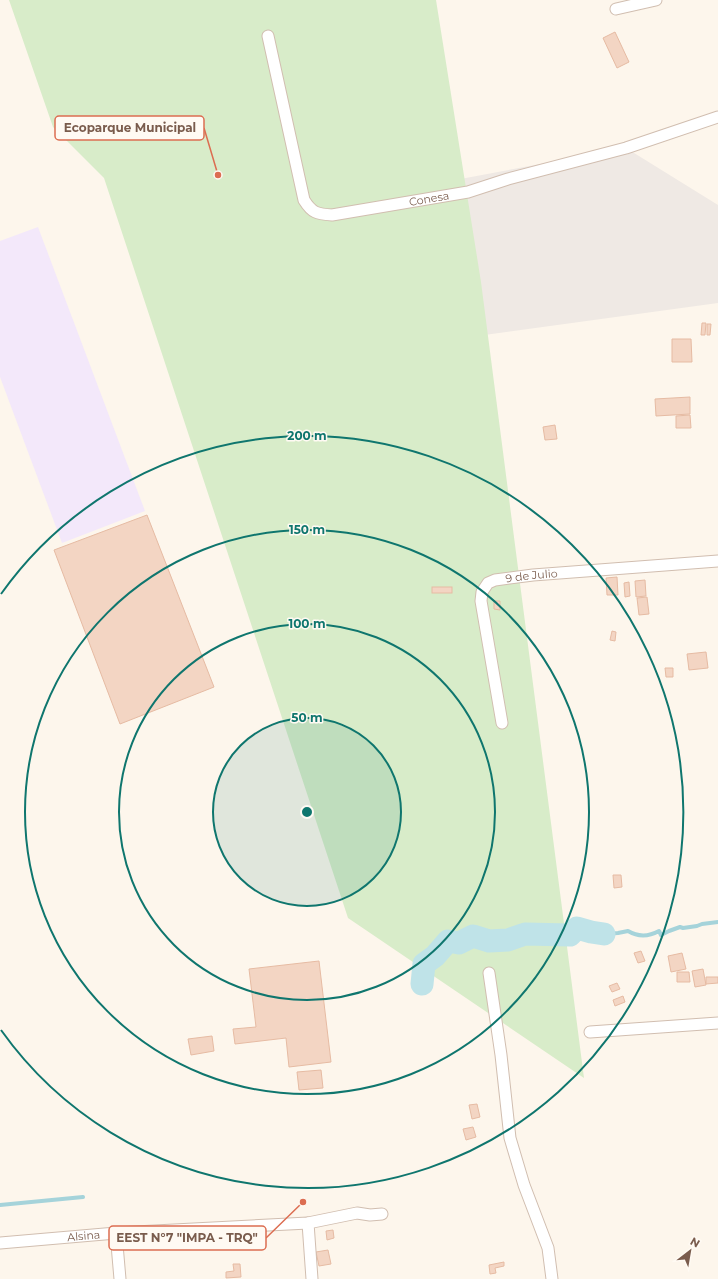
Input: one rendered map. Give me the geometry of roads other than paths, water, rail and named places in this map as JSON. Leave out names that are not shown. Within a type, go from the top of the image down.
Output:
[{"type":"street","points":[[616,9],[656,0]]},
{"type":"street","name":"Conesa","points":[[268,36],[304,200],[309,208],[319,214],[339,214],[468,192],[508,178],[626,148],[718,117]]},
{"type":"street","name":"9 de Julio","points":[[502,723],[481,601],[482,592],[488,583],[495,580],[533,575],[718,561]]},
{"type":"street","points":[[490,973],[510,1138],[524,1185],[548,1248],[552,1279]]},
{"type":"street","points":[[590,1032],[718,1023]]},
{"type":"street","name":"Alsina","points":[[0,1243],[116,1233],[308,1222],[357,1213],[370,1215],[382,1214]]},
{"type":"street","points":[[308,1222],[312,1279]]},
{"type":"street","points":[[116,1233],[120,1279]]},
{"type":"waterway","points":[[604,934],[628,931],[643,936],[659,931],[661,935],[680,927],[683,928],[718,922]]},
{"type":"waterway","points":[[422,984],[424,964],[435,956],[448,941],[459,943],[473,936],[489,941],[508,940],[525,934],[570,935],[577,928],[604,934]]},
{"type":"waterway","points":[[0,1205],[83,1197]]},
{"type":"place","name":"Ecoparque Municipal","points":[[218,175]]},
{"type":"place","name":"EEST N°7 \"IMPA - TRQ\"","points":[[303,1202]]}]
